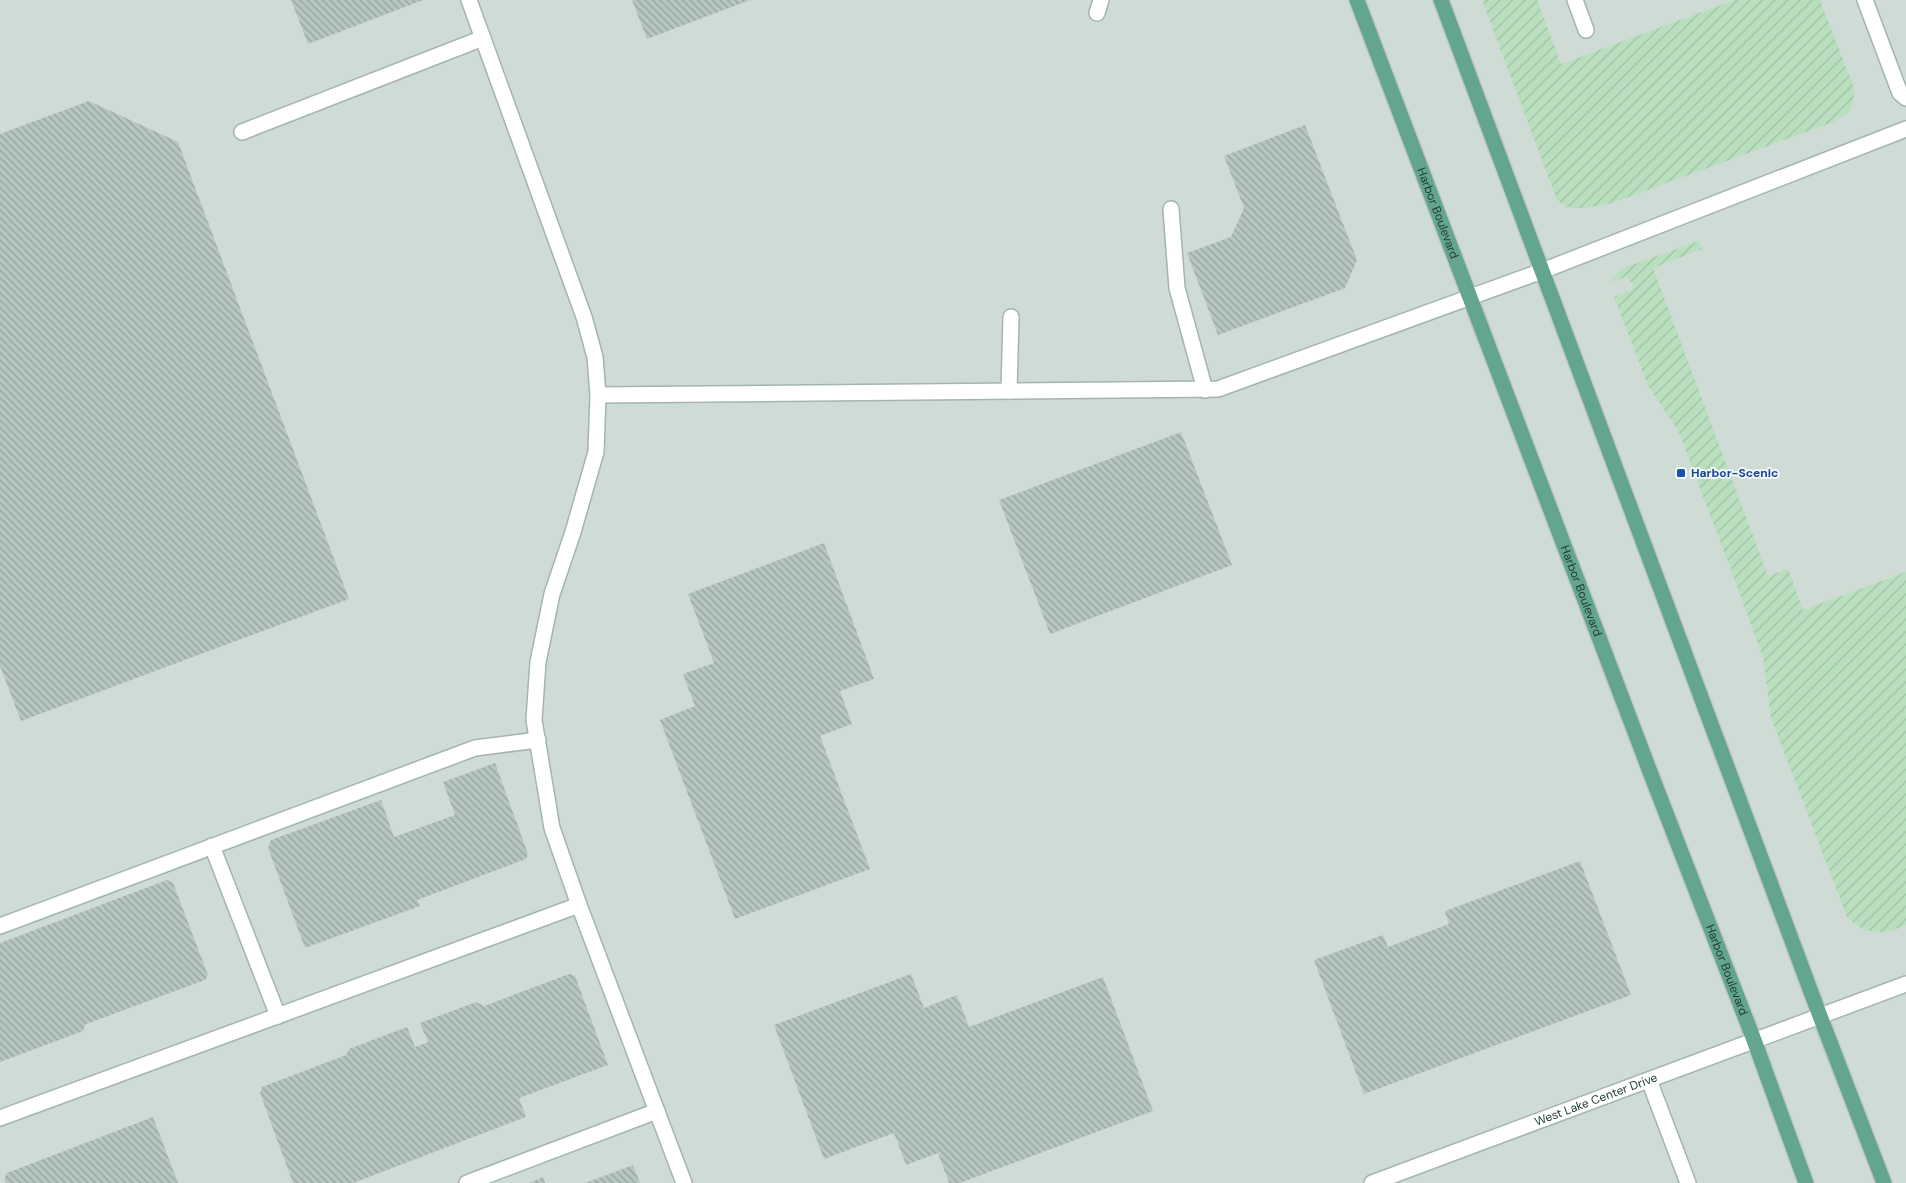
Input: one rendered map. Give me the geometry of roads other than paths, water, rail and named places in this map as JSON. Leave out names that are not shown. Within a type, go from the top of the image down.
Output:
[{"type":"main road","name":"Harbor Boulevard","points":[[1357,0],[1655,786],[1754,1040],[1806,1183]]},
{"type":"main road","points":[[1440,0],[1884,1183]]},
{"type":"street","points":[[469,0],[584,317],[594,357],[598,395],[596,452],[574,532],[552,594],[538,662],[534,720],[552,828],[579,905],[684,1183]]},
{"type":"street","points":[[1575,0],[1586,30]]},
{"type":"street","points":[[1865,0],[1900,93],[1906,98]]},
{"type":"street","points":[[242,132],[483,38]]},
{"type":"street","points":[[598,395],[1218,389],[1542,271],[1906,128]]},
{"type":"street","points":[[1171,210],[1177,288],[1205,390]]},
{"type":"street","points":[[1009,391],[1011,317]]},
{"type":"street","points":[[0,926],[474,748],[538,740]]},
{"type":"street","points":[[212,846],[278,1016]]},
{"type":"street","points":[[0,1118],[579,905]]},
{"type":"street","name":"West Lake Center Drive","points":[[1372,1183],[1906,984]]},
{"type":"street","points":[[1649,1080],[1688,1183]]},
{"type":"street","points":[[467,1183],[657,1111]]},
{"type":"place","name":"Harbor-Scenic","points":[[1681,473]]}]
